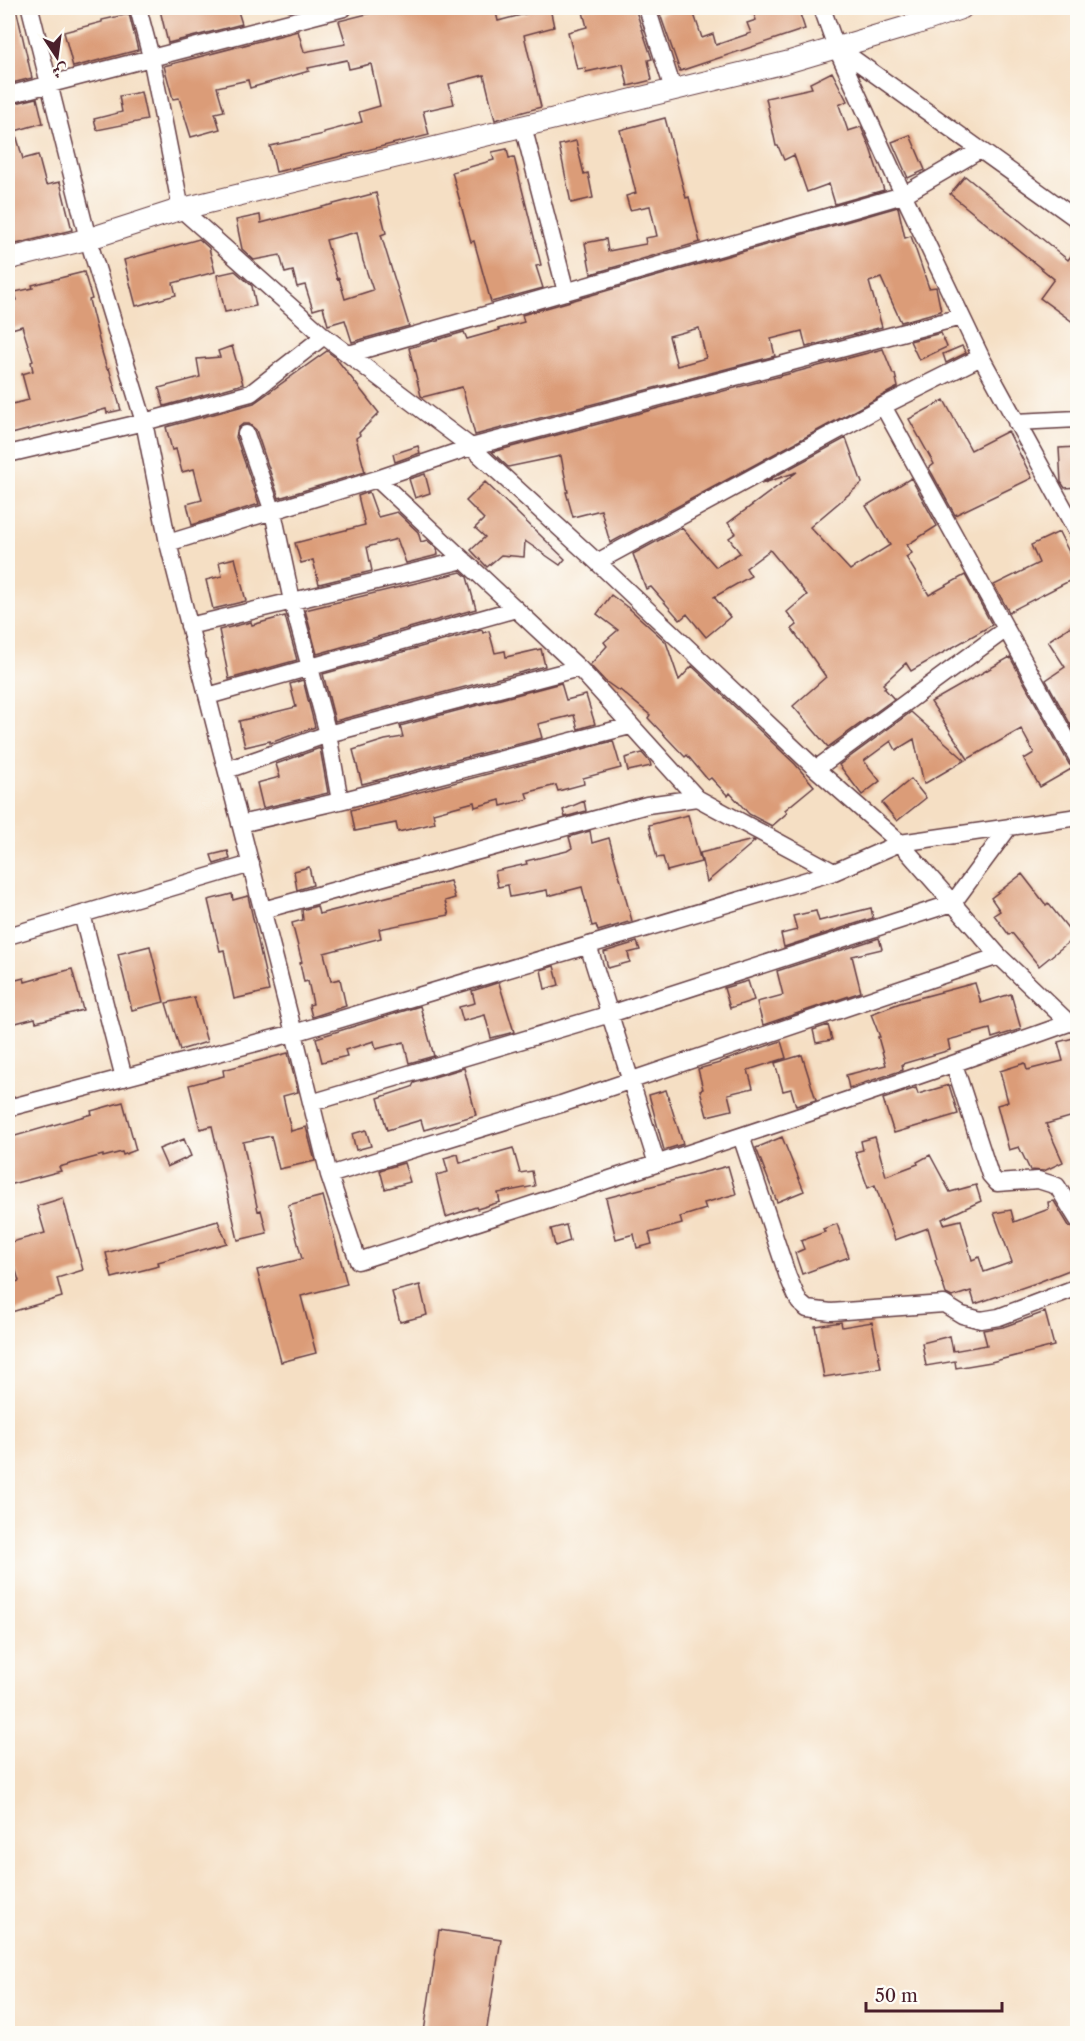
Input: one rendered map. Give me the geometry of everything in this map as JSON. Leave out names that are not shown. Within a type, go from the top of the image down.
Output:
[{"type":"street","points":[[30,8],[88,238],[144,422],[168,543],[329,1175],[358,1261],[657,1164],[1073,1023],[999,956],[900,843],[816,769],[597,562],[471,447],[324,336],[181,209],[151,57],[138,8]]},
{"type":"street","points":[[8,95],[344,8]]},
{"type":"street","points":[[647,8],[673,89]]},
{"type":"street","points":[[822,8],[836,47],[961,317],[1077,534]]},
{"type":"street","points":[[8,259],[88,238],[181,209],[788,62],[934,12],[962,8]]},
{"type":"street","points":[[836,47],[1077,220]]},
{"type":"street","points":[[523,126],[566,292]]},
{"type":"street","points":[[349,354],[903,195],[980,150]]},
{"type":"street","points":[[168,543],[273,512],[471,447],[961,317]]},
{"type":"street","points":[[8,454],[144,422],[251,393],[324,336]]},
{"type":"street","points":[[597,562],[884,406],[981,357]]},
{"type":"street","points":[[884,406],[1077,759]]},
{"type":"street","points":[[1016,422],[1077,419]]},
{"type":"street","points":[[246,434],[273,512],[292,601],[328,734],[339,801]]},
{"type":"street","points":[[377,479],[579,668],[697,798],[834,872]]},
{"type":"street","points":[[189,626],[464,560]]},
{"type":"street","points":[[208,696],[516,609]]},
{"type":"street","points":[[816,769],[1006,629]]},
{"type":"street","points":[[226,770],[328,734],[579,668]]},
{"type":"street","points":[[240,824],[339,801],[630,726]]},
{"type":"street","points":[[263,910],[647,806],[697,798]]},
{"type":"street","points":[[8,1108],[294,1033],[834,872],[900,843],[1077,817]]},
{"type":"street","points":[[311,1103],[610,1014],[953,903],[1009,827]]},
{"type":"street","points":[[8,936],[251,864]]},
{"type":"street","points":[[82,914],[124,1078]]},
{"type":"street","points":[[588,945],[657,1164]]},
{"type":"street","points":[[329,1175],[632,1081],[999,956]]},
{"type":"street","points":[[954,1064],[990,1175],[997,1183],[1038,1180],[1057,1186],[1077,1220]]},
{"type":"street","points":[[741,1136],[788,1277],[799,1302],[807,1309],[831,1312],[944,1304],[962,1315],[981,1320],[999,1317],[1077,1287]]},
{"type":"building","points":[[8,8],[16,8],[32,78],[8,84]]},
{"type":"building","points":[[237,8],[242,24],[168,43],[160,10]]},
{"type":"building","points":[[391,8],[495,8],[498,21],[529,13],[528,8],[550,8],[554,27],[524,35],[541,107],[495,120],[484,75],[449,84],[454,104],[423,111],[429,135],[276,172],[270,146],[324,134],[324,132],[362,122],[359,112],[380,106],[371,64],[349,69],[347,60],[308,68],[309,71],[250,88],[248,80],[217,87],[224,111],[215,113],[220,129],[191,137],[179,98],[173,99],[164,66],[298,31],[304,52],[346,44],[339,21]]},
{"type":"building","points":[[582,8],[635,8],[652,59],[648,60],[652,80],[628,86],[623,64],[586,72],[585,68],[577,69],[568,32],[587,27]]},
{"type":"building","points":[[680,8],[692,8],[702,38],[713,34],[716,45],[751,33],[747,23],[756,20],[752,8],[798,8],[805,29],[680,71],[660,14]]},
{"type":"building","points":[[129,14],[138,50],[73,67],[64,32]]},
{"type":"building","points":[[832,72],[847,101],[839,105],[848,131],[861,127],[884,190],[835,204],[829,184],[807,192],[794,155],[784,160],[776,146],[766,98],[812,88],[810,83]]},
{"type":"building","points":[[141,92],[147,120],[97,130],[94,119],[122,112],[119,96]]},
{"type":"building","points":[[37,98],[43,123],[15,131],[23,159],[38,155],[46,185],[60,182],[72,230],[8,246],[8,105]]},
{"type":"building","points":[[665,118],[700,242],[591,274],[585,243],[606,239],[608,251],[646,244],[645,238],[657,236],[650,206],[630,210],[626,196],[636,193],[620,130]]},
{"type":"building","points":[[910,135],[925,170],[908,178],[892,142]]},
{"type":"building","points":[[576,141],[584,174],[588,173],[593,198],[571,203],[559,145]]},
{"type":"building","points":[[507,149],[509,158],[514,157],[541,265],[536,266],[543,288],[491,302],[474,241],[471,242],[452,172],[494,160],[492,152]]},
{"type":"building","points":[[965,176],[1068,260],[1077,248],[1077,325],[1040,298],[1054,279],[950,194]]},
{"type":"building","points":[[376,193],[386,233],[381,235],[409,326],[352,342],[345,320],[328,325],[323,307],[313,310],[305,285],[297,287],[293,271],[285,273],[280,255],[254,260],[242,249],[236,220],[260,215],[261,223]],"holes":[[[357,232],[363,261],[373,290],[345,299],[326,240]]]},
{"type":"building","points":[[898,207],[905,238],[911,236],[929,288],[936,287],[941,311],[901,322],[881,278],[869,282],[882,327],[806,347],[802,331],[771,339],[775,356],[475,435],[462,387],[421,396],[409,348],[464,332],[467,339],[499,330],[524,322],[522,315]],"holes":[[[699,328],[706,358],[677,366],[669,336]]]},
{"type":"building","points":[[199,239],[209,248],[215,272],[173,283],[176,295],[136,306],[124,260]]},
{"type":"building","points":[[235,271],[252,286],[256,306],[225,312],[217,275]]},
{"type":"building","points":[[84,272],[92,299],[89,300],[102,352],[121,410],[107,413],[106,409],[8,435],[8,405],[29,400],[22,374],[33,371],[31,362],[33,361],[22,326],[8,330],[8,303],[17,300],[15,292],[33,288],[32,285]]},
{"type":"building","points":[[941,333],[947,347],[919,360],[910,341]]},
{"type":"building","points":[[232,346],[243,384],[164,406],[159,388],[200,377],[197,359],[220,357],[218,351]]},
{"type":"building","points":[[962,346],[966,353],[946,363],[943,354]]},
{"type":"building","points":[[883,349],[893,374],[895,374],[898,387],[610,543],[601,510],[573,517],[566,492],[568,492],[561,456],[508,467],[492,452]]},
{"type":"building","points":[[327,351],[335,357],[379,413],[356,438],[365,472],[279,498],[256,430],[249,424],[243,424],[238,428],[236,437],[259,504],[192,525],[187,504],[202,500],[194,469],[182,472],[176,449],[172,450],[166,427],[254,403]]},
{"type":"building","points":[[944,400],[971,450],[1008,431],[1032,478],[955,515],[929,468],[934,464],[909,419]]},
{"type":"building","points":[[846,438],[862,483],[810,527],[850,570],[890,545],[866,506],[911,478],[937,526],[907,545],[912,553],[906,557],[929,595],[965,575],[992,625],[911,671],[906,663],[883,684],[894,699],[828,747],[793,706],[826,677],[792,629],[797,625],[787,612],[807,595],[770,550],[746,568],[751,576],[714,597],[730,617],[706,637],[687,614],[680,620],[651,587],[646,589],[633,554],[682,528],[716,567],[740,553],[729,538],[736,533],[728,523],[797,472],[761,484]]},
{"type":"building","points":[[418,446],[420,453],[395,462],[393,454]]},
{"type":"building","points":[[1077,447],[1077,487],[1065,488],[1061,482],[1059,448]]},
{"type":"building","points":[[425,474],[430,493],[415,498],[409,479]]},
{"type":"building","points":[[485,482],[565,559],[560,565],[525,541],[524,557],[501,555],[487,567],[471,550],[485,537],[475,528],[484,519],[466,501]]},
{"type":"building","points":[[369,492],[378,517],[397,512],[418,532],[421,542],[427,540],[437,549],[438,555],[406,563],[397,539],[367,547],[372,571],[319,584],[313,560],[301,563],[295,543],[365,525],[358,496]]},
{"type":"building","points":[[1059,532],[1077,568],[1077,577],[1009,612],[994,585],[1039,563],[1031,545]]},
{"type":"building","points":[[235,558],[246,601],[213,609],[206,580],[222,576],[219,562]]},
{"type":"building","points":[[461,572],[467,577],[476,609],[317,654],[305,610]]},
{"type":"building","points":[[611,595],[666,642],[679,680],[692,666],[795,764],[814,786],[785,810],[787,813],[772,826],[749,814],[730,793],[728,796],[711,778],[708,780],[687,755],[685,757],[648,718],[650,715],[620,690],[605,681],[590,665],[607,646],[604,642],[618,630],[597,614]]},
{"type":"building","points":[[285,616],[297,660],[229,679],[219,630],[251,622],[252,625]]},
{"type":"building","points":[[1077,622],[1077,736],[1046,680],[1065,667],[1048,641]]},
{"type":"building","points":[[482,630],[483,633],[489,631],[495,653],[505,651],[506,657],[541,649],[545,666],[335,721],[323,674]]},
{"type":"building","points":[[1010,657],[1073,768],[1040,787],[1024,759],[1034,753],[1021,729],[968,759],[931,702]]},
{"type":"building","points":[[303,680],[315,727],[270,743],[270,741],[245,747],[239,721],[296,707],[290,684]]},
{"type":"building","points":[[561,683],[566,700],[586,695],[595,724],[578,729],[574,715],[538,724],[542,738],[362,784],[353,750],[403,737],[400,726]]},
{"type":"building","points":[[911,712],[965,760],[924,784],[914,739],[896,750],[891,741],[864,761],[880,781],[862,795],[839,765]]},
{"type":"building","points":[[613,741],[621,768],[583,778],[584,784],[558,791],[556,785],[526,793],[528,799],[501,806],[500,800],[475,807],[474,802],[433,813],[435,823],[398,832],[396,823],[355,831],[351,810]]},
{"type":"building","points":[[320,748],[328,793],[263,808],[257,783],[280,777],[276,764]]},
{"type":"building","points":[[642,753],[651,766],[628,771],[625,758]]},
{"type":"building","points":[[911,779],[926,798],[897,821],[882,803]]},
{"type":"building","points":[[584,801],[586,811],[565,817],[563,810]]},
{"type":"building","points":[[688,815],[701,862],[667,871],[663,857],[657,858],[649,825]]},
{"type":"building","points":[[590,831],[592,843],[609,838],[632,921],[598,931],[596,925],[592,926],[582,887],[548,896],[547,890],[510,897],[508,885],[498,887],[495,871],[527,864],[526,861],[567,851],[572,848],[569,837]]},
{"type":"building","points":[[755,841],[707,882],[700,853]]},
{"type":"building","points":[[228,851],[230,859],[214,864],[211,855]]},
{"type":"building","points":[[309,867],[313,885],[297,890],[294,871]]},
{"type":"building","points":[[1022,874],[1075,937],[1039,966],[1012,933],[1009,935],[994,915],[1000,911],[991,898]]},
{"type":"building","points":[[450,881],[455,898],[445,901],[449,915],[379,929],[381,938],[324,953],[331,981],[340,979],[346,1006],[312,1017],[309,1005],[313,1004],[308,981],[304,982],[300,963],[302,962],[292,923],[303,920],[302,910],[317,906],[319,914]]},
{"type":"building","points":[[232,894],[233,900],[248,896],[269,991],[234,999],[224,950],[220,951],[208,900]]},
{"type":"building","points":[[871,908],[873,918],[784,947],[781,934],[797,930],[793,916],[816,911],[819,921]]},
{"type":"building","points":[[879,938],[882,949],[852,956],[861,992],[763,1025],[757,1002],[783,995],[777,971]]},
{"type":"building","points":[[637,942],[640,950],[628,953],[630,962],[608,968],[604,952]]},
{"type":"building","points":[[150,946],[164,1002],[132,1010],[118,954]]},
{"type":"building","points":[[554,966],[559,985],[545,989],[541,970]]},
{"type":"building","points":[[72,969],[83,1010],[36,1022],[35,1018],[8,1025],[8,982],[24,978],[25,982]]},
{"type":"building","points":[[748,981],[754,1000],[730,1008],[724,988]]},
{"type":"building","points":[[499,983],[514,1032],[491,1038],[485,1015],[463,1021],[459,1007],[475,1003],[472,991]]},
{"type":"building","points":[[975,983],[981,1003],[1011,994],[1021,1029],[992,1038],[990,1029],[948,1040],[950,1050],[902,1064],[903,1070],[849,1088],[846,1075],[886,1065],[878,1037],[880,1037],[871,1014],[900,1003]]},
{"type":"building","points":[[194,997],[207,1042],[180,1050],[166,1003]]},
{"type":"building","points":[[420,1006],[434,1056],[409,1063],[404,1042],[376,1049],[374,1041],[345,1050],[347,1056],[322,1062],[316,1038]]},
{"type":"building","points":[[828,1025],[832,1040],[816,1043],[813,1030]]},
{"type":"building","points":[[1077,1037],[1077,1115],[1046,1124],[1063,1162],[1044,1171],[1030,1170],[1019,1147],[1009,1150],[997,1105],[1008,1102],[1000,1071],[1025,1063],[1027,1070],[1063,1061],[1058,1042]]},
{"type":"building","points":[[781,1041],[786,1058],[748,1070],[753,1088],[728,1094],[732,1110],[707,1116],[700,1090],[703,1089],[698,1069]]},
{"type":"building","points":[[288,1053],[298,1092],[283,1096],[291,1131],[306,1127],[315,1161],[279,1169],[271,1136],[243,1142],[258,1211],[261,1210],[267,1233],[238,1240],[212,1126],[200,1129],[189,1085],[224,1076],[223,1070]]},
{"type":"building","points":[[802,1055],[816,1100],[796,1106],[791,1089],[783,1091],[775,1063]]},
{"type":"building","points":[[464,1068],[476,1115],[424,1130],[421,1120],[387,1130],[378,1098],[412,1087],[414,1083]]},
{"type":"building","points":[[949,1085],[958,1114],[894,1133],[883,1099],[916,1088],[918,1094]]},
{"type":"building","points":[[666,1090],[683,1144],[664,1150],[649,1095]]},
{"type":"building","points":[[123,1102],[136,1150],[123,1155],[122,1152],[103,1157],[103,1155],[59,1167],[61,1171],[8,1185],[8,1138],[92,1114],[91,1111]]},
{"type":"building","points":[[366,1130],[371,1146],[356,1150],[352,1134]]},
{"type":"building","points":[[782,1137],[804,1191],[777,1202],[756,1148]]},
{"type":"building","points":[[875,1137],[886,1176],[918,1164],[917,1162],[930,1155],[950,1192],[976,1185],[981,1201],[942,1219],[944,1224],[961,1220],[972,1260],[979,1257],[984,1272],[1012,1262],[994,1213],[1011,1210],[1014,1222],[1049,1209],[1048,1202],[1054,1201],[1069,1226],[1077,1230],[1077,1267],[975,1304],[971,1291],[952,1297],[946,1294],[928,1228],[895,1240],[875,1185],[868,1188],[855,1152],[863,1150],[861,1141]]},
{"type":"building","points":[[184,1139],[191,1156],[167,1167],[159,1149]]},
{"type":"building","points":[[513,1148],[520,1173],[532,1171],[535,1186],[498,1193],[500,1202],[446,1217],[436,1175],[448,1172],[444,1158],[458,1154],[460,1163]]},
{"type":"building","points":[[404,1163],[410,1182],[385,1189],[380,1170]]},
{"type":"building","points":[[728,1166],[736,1194],[704,1203],[706,1209],[680,1217],[682,1224],[649,1233],[652,1244],[637,1248],[634,1234],[616,1239],[606,1198]]},
{"type":"building","points":[[323,1196],[347,1284],[301,1296],[316,1353],[281,1362],[257,1270],[302,1259],[288,1205]]},
{"type":"building","points":[[63,1198],[83,1270],[57,1278],[62,1297],[8,1313],[8,1284],[19,1281],[8,1243],[45,1233],[37,1206]]},
{"type":"building","points":[[218,1221],[227,1243],[158,1262],[159,1266],[112,1278],[106,1253]]},
{"type":"building","points":[[837,1224],[849,1257],[802,1274],[795,1253],[804,1249],[801,1241],[825,1232],[823,1229]]},
{"type":"building","points":[[566,1225],[570,1241],[555,1246],[551,1229]]},
{"type":"building","points":[[420,1285],[427,1315],[400,1322],[392,1292]]},
{"type":"building","points":[[1045,1312],[1054,1346],[991,1362],[956,1368],[955,1361],[926,1366],[922,1343],[950,1336],[953,1351],[987,1345],[983,1330],[1003,1327]]},
{"type":"building","points":[[841,1322],[842,1327],[872,1322],[881,1368],[824,1377],[815,1326]]},
{"type":"building","points":[[439,1930],[501,1939],[486,2034],[424,2032]]}]
